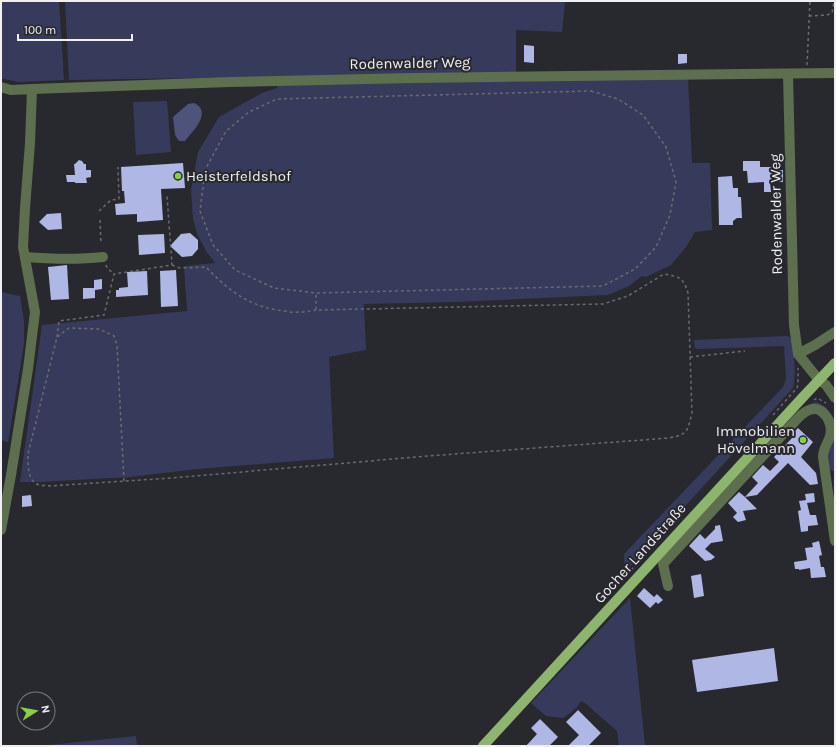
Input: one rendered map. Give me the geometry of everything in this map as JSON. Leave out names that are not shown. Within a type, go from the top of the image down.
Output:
[{"type":"main road","name":"Gocher Landstraße","points":[[483,746],[835,363]]},
{"type":"street","name":"Rodenwalder Weg","points":[[1,87],[11,90],[32,90],[229,82],[413,78],[835,73]]},
{"type":"street","name":"Rodenwalder Weg","points":[[788,74],[794,325],[798,354]]},
{"type":"street","points":[[1,530],[28,369],[35,312],[23,247],[32,90]]},
{"type":"street","points":[[25,257],[53,260],[103,257]]},
{"type":"street","points":[[835,332],[798,354],[819,380],[826,385],[835,398]]},
{"type":"street","name":"Gocher Landstraße","points":[[668,586],[663,564],[797,419],[804,412],[814,408],[818,409],[826,416],[829,420],[830,426],[829,439],[823,451],[830,477],[835,541]]},
{"type":"path","points":[[807,73],[810,1]]},
{"type":"path","points":[[809,16],[827,15],[832,13],[834,1]]},
{"type":"path","points":[[592,92],[618,99],[643,115],[666,147],[676,182],[670,215],[656,247],[635,269],[603,286],[316,293],[274,288],[235,270],[213,245],[200,211],[205,170],[226,131],[250,112],[277,99],[592,92]]},
{"type":"path","points":[[99,211],[110,200],[119,199],[118,167]]},
{"type":"path","points":[[167,196],[172,265]]},
{"type":"path","points":[[100,220],[101,244]]},
{"type":"path","points":[[172,265],[180,268],[206,267],[216,278],[250,303],[272,310],[297,313],[316,310],[603,304],[628,296],[664,274],[678,277],[685,283],[688,293],[692,414],[687,430],[680,436],[669,438],[50,486],[38,485],[32,480],[28,468],[28,454],[57,337],[59,321],[104,315],[114,274],[172,265]]},
{"type":"path","points":[[316,293],[316,310]]},
{"type":"path","points":[[57,337],[69,328],[99,329],[114,336],[117,345],[124,481]]},
{"type":"path","points":[[690,357],[745,351]]},
{"type":"shaded area","points":[[1,1],[59,1],[64,80],[18,82],[1,78]]},
{"type":"shaded area","points":[[65,1],[565,1],[562,32],[516,30],[516,73],[69,80]]},
{"type":"shaded area","points":[[688,78],[692,163],[710,163],[712,230],[695,232],[686,247],[671,265],[646,277],[642,276],[629,286],[608,295],[456,302],[364,304],[366,350],[329,357],[334,458],[197,469],[130,477],[20,482],[42,325],[187,311],[184,266],[215,263],[206,251],[198,236],[193,219],[191,190],[198,152],[219,117],[262,93],[277,88],[278,81]]},
{"type":"shaded area","points":[[167,101],[171,152],[136,155],[133,102]]},
{"type":"shaded area","points":[[194,103],[202,111],[200,122],[185,141],[179,141],[175,135],[173,117],[188,104]]},
{"type":"shaded area","points":[[1,292],[20,296],[24,321],[24,344],[8,442],[1,440]]},
{"type":"shaded area","points":[[788,336],[792,340],[794,358],[795,374],[793,388],[625,572],[624,554],[783,387],[786,379],[784,346],[697,349],[695,348],[694,340]]},
{"type":"shaded area","points":[[814,402],[826,407],[835,419],[835,472],[829,469],[825,461],[834,430],[811,406]]},
{"type":"shaded area","points":[[630,598],[645,746],[619,746],[617,731],[581,701],[577,707],[563,718],[546,716],[531,703]]},
{"type":"shaded area","points":[[136,736],[137,746],[40,746]]},
{"type":"building","points":[[524,45],[534,46],[534,63],[524,62]]},
{"type":"building","points":[[678,54],[687,54],[687,63],[678,64]]},
{"type":"building","points":[[79,160],[86,164],[86,170],[91,170],[91,177],[86,178],[87,183],[67,182],[66,175],[75,175],[74,164]]},
{"type":"building","points":[[743,161],[760,161],[760,167],[773,167],[773,171],[783,170],[783,182],[770,182],[771,192],[764,192],[764,182],[748,183],[747,171],[743,171]]},
{"type":"building","points":[[183,163],[185,188],[161,189],[163,220],[137,222],[137,214],[116,215],[115,204],[125,203],[124,191],[122,191],[121,167]]},
{"type":"building","points":[[732,176],[733,188],[738,188],[738,197],[741,197],[742,218],[737,218],[733,221],[733,225],[719,225],[718,177]]},
{"type":"building","points":[[61,213],[62,229],[48,230],[39,222],[47,214]]},
{"type":"building","points":[[190,233],[198,240],[198,249],[192,256],[182,257],[170,246],[181,234]]},
{"type":"building","points":[[164,234],[165,253],[139,255],[138,235]]},
{"type":"building","points":[[67,265],[69,299],[51,300],[48,267]]},
{"type":"building","points":[[176,270],[178,306],[161,307],[160,271]]},
{"type":"building","points":[[147,271],[148,295],[116,297],[116,290],[119,290],[119,288],[128,287],[127,272]]},
{"type":"building","points":[[102,279],[102,289],[95,290],[95,298],[83,299],[83,288],[94,288],[94,280]]},
{"type":"building","points":[[798,428],[813,442],[801,457],[816,473],[818,484],[810,485],[788,463],[757,495],[745,497],[758,483],[752,477],[763,465],[770,471],[779,462],[774,457],[793,437],[791,435]]},
{"type":"building","points":[[739,492],[757,509],[743,511],[746,520],[738,522],[733,517],[737,513],[728,503]]},
{"type":"building","points":[[814,493],[815,502],[807,503],[810,515],[816,515],[818,525],[808,526],[808,531],[801,532],[798,511],[801,510],[799,501],[806,500],[805,494]]},
{"type":"building","points":[[31,495],[32,506],[22,507],[22,496]]},
{"type":"building","points":[[720,525],[723,541],[711,543],[705,549],[715,557],[711,560],[705,561],[689,546],[700,534],[705,539],[715,529],[715,526]]},
{"type":"building","points":[[819,541],[822,555],[819,556],[821,567],[824,567],[826,577],[811,578],[810,568],[799,570],[795,569],[794,562],[807,560],[805,548],[813,547],[812,543]]},
{"type":"building","points":[[701,574],[704,596],[694,598],[691,576]]},
{"type":"building","points":[[644,588],[654,597],[657,594],[663,600],[658,604],[656,602],[650,608],[637,596]]},
{"type":"building","points":[[774,648],[778,681],[697,692],[692,660]]},
{"type":"building","points":[[578,710],[601,733],[588,746],[568,746],[579,735],[566,722]]},
{"type":"building","points":[[540,719],[558,737],[549,746],[526,746],[537,734],[531,728]]},
{"type":"place","name":"Heisterfeldshof","points":[[178,176]]},
{"type":"place","name":"Immobilien Hövelmann","points":[[803,440]]}]
